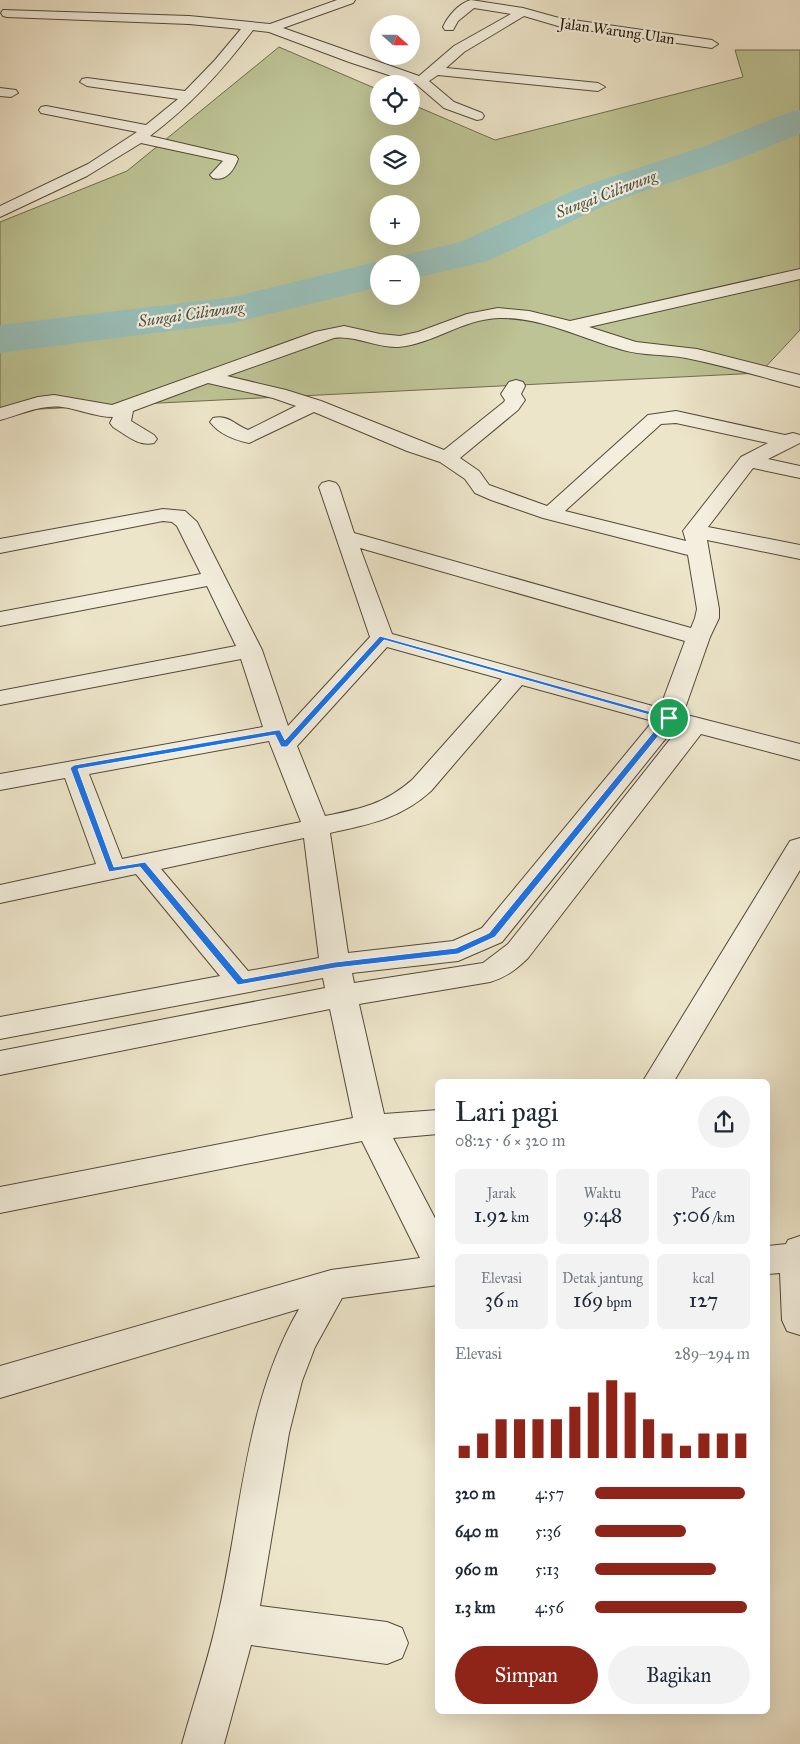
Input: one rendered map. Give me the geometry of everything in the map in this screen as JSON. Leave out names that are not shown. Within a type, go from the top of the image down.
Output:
[{"type":"street","points":[[271,28],[349,0]]},
{"type":"street","name":"Jalan Warung Ulan","points":[[449,27],[453,19],[472,4],[523,12],[558,22],[598,29],[712,44]]},
{"type":"street","points":[[90,16],[111,7],[125,5]]},
{"type":"street","points":[[0,26],[6,6],[90,16],[190,20],[271,28],[354,59],[421,81],[449,105],[477,116]]},
{"type":"street","points":[[421,81],[459,49],[523,12]]},
{"type":"street","points":[[174,32],[190,20]]},
{"type":"street","points":[[0,212],[66,182],[117,152],[143,134],[211,74],[250,25]]},
{"type":"street","points":[[435,71],[598,87]]},
{"type":"street","points":[[87,82],[188,96]]},
{"type":"street","points":[[46,110],[143,134],[231,159],[228,167],[218,175]]},
{"type":"street","points":[[567,327],[800,274]]},
{"type":"street","points":[[0,414],[51,401],[62,401],[109,411],[334,333],[346,332],[384,341],[399,342],[496,313],[532,316],[641,349],[688,353],[800,381]]},
{"type":"street","points":[[206,377],[279,394],[314,405],[414,447],[447,458],[472,474],[482,489],[550,514],[696,541],[800,552]]},
{"type":"street","points":[[447,458],[511,406],[515,400],[511,394],[516,386]]},
{"type":"street","points":[[220,422],[237,433],[250,437],[314,405]]},
{"type":"street","points":[[122,408],[124,413],[120,423],[147,439]]},
{"type":"street","points":[[550,514],[655,419],[676,417],[794,438]]},
{"type":"street","points":[[0,1028],[335,965],[458,951],[492,935],[669,718],[698,637],[707,618],[708,609],[696,541],[748,461],[794,438]]},
{"type":"street","points":[[748,461],[800,472]]},
{"type":"street","points":[[330,487],[344,537],[382,638]]},
{"type":"street","points":[[0,546],[163,515],[177,516],[186,522],[250,650],[281,738],[316,826],[335,965],[371,1127],[435,1254]]},
{"type":"street","points":[[344,537],[698,637]]},
{"type":"street","points":[[0,619],[215,578]]},
{"type":"street","points":[[382,638],[669,718],[800,752]]},
{"type":"street","points":[[0,782],[74,768],[281,738],[382,638]]},
{"type":"street","points":[[0,698],[250,650]]},
{"type":"street","points":[[0,894],[373,815],[392,808],[408,798],[517,676]]},
{"type":"street","points":[[0,1063],[342,996],[490,972],[506,962],[518,951],[696,724]]},
{"type":"street","points":[[74,768],[112,870]]},
{"type":"street","points":[[659,1079],[800,847]]},
{"type":"street","points":[[142,864],[241,982]]},
{"type":"street","points":[[0,1200],[371,1127],[435,1122]]},
{"type":"street","points":[[788,1256],[800,1320]]},
{"type":"street","points":[[0,1382],[331,1285],[435,1270]]},
{"type":"street","points":[[202,1744],[237,1623],[270,1433],[284,1381],[299,1342],[331,1285]]},
{"type":"street","points":[[237,1623],[387,1643]]},
{"type":"green space","points":[[279,47],[370,86],[370,125],[420,125],[420,108],[495,140],[743,77],[735,50],[800,50],[800,330],[760,373],[0,411],[0,222],[127,171]]},
{"type":"waterway","name":"Sungai Ciliwung","points":[[420,264],[473,252],[598,194],[718,154],[800,121]]},
{"type":"waterway","name":"Sungai Ciliwung","points":[[0,339],[233,310],[370,276]]},
{"type":"route","points":[[382,638],[669,718],[492,935],[458,951],[335,965],[241,982],[142,864],[112,870],[74,768],[277,732],[284,745],[382,638]]}]
